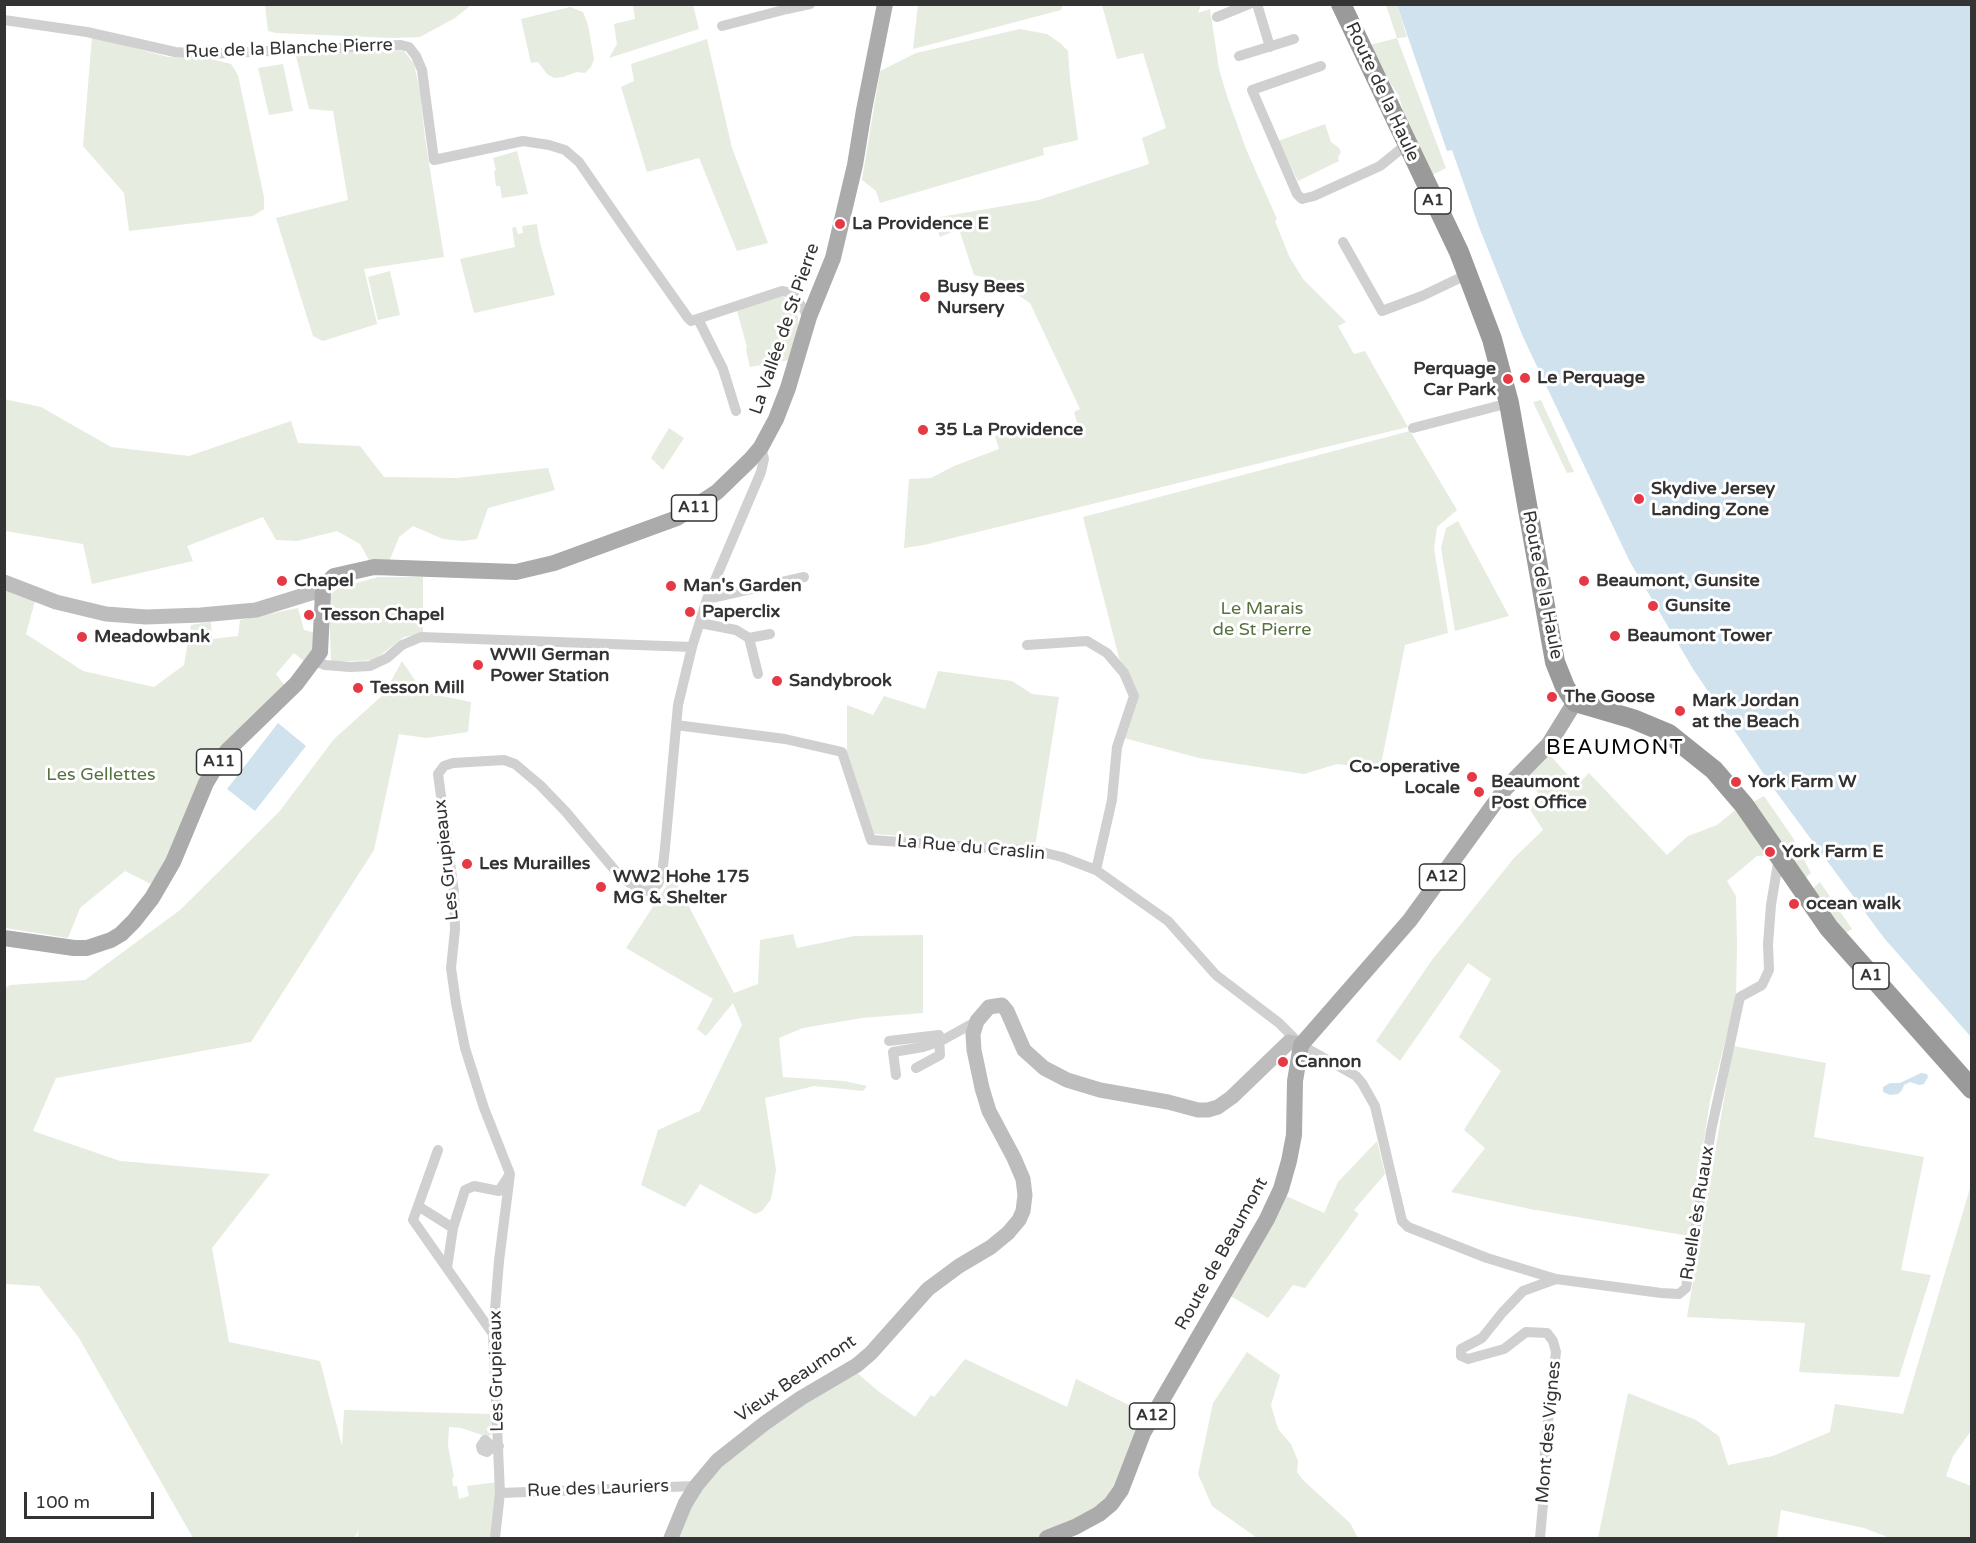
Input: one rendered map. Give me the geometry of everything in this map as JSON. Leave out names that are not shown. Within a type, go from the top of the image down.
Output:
[{"type":"highway","name":"Route de la Haule","points":[[1341,4],[1459,252],[1492,339],[1509,403],[1555,662],[1565,687],[1575,702]]},
{"type":"highway","name":"A1","points":[[1575,702],[1633,719],[1669,735],[1714,770],[1728,784],[1829,928],[1971,1089]]},
{"type":"main road","name":"La Vallée de St Pierre","points":[[322,592],[334,576],[374,567],[516,572],[554,563],[677,518],[731,480],[761,447],[776,419],[788,388],[809,317],[832,258],[855,165],[885,4]]},
{"type":"main road","name":"A11","points":[[4,938],[87,948],[111,940],[134,921],[152,898],[173,862],[206,783],[218,763],[227,751],[296,684],[315,661],[320,652],[322,592]]},
{"type":"main road","name":"A12","points":[[1301,1045],[1410,920],[1505,789],[1549,744],[1575,702]]},
{"type":"main road","name":"Route de Beaumont","points":[[1047,1539],[1099,1514],[1111,1504],[1121,1490],[1143,1433],[1267,1219],[1281,1190],[1289,1161],[1294,1135],[1295,1081],[1301,1045]]},
{"type":"street","points":[[722,26],[810,4]]},
{"type":"street","points":[[1217,17],[1249,4]]},
{"type":"street","points":[[1257,4],[1270,47]]},
{"type":"street","name":"Rue de la Blanche Pierre","points":[[4,20],[87,32],[176,52],[206,54],[401,45],[409,47],[422,70],[434,160],[523,141],[565,150],[579,162],[687,318],[691,321],[698,319]]},
{"type":"street","points":[[1239,56],[1294,39]]},
{"type":"street","points":[[1322,66],[1252,90],[1297,194],[1302,199],[1310,198],[1380,166],[1407,144]]},
{"type":"street","points":[[1343,242],[1382,311],[1422,296],[1468,274]]},
{"type":"street","points":[[736,411],[723,369],[698,319],[782,291],[792,293],[809,317]]},
{"type":"street","points":[[1413,428],[1509,403]]},
{"type":"street","name":"Les Grupieaux","points":[[495,1539],[500,1493],[496,1446],[493,1334],[498,1266],[510,1174],[484,1108],[465,1048],[456,1003],[451,968],[455,930],[454,892],[438,774],[444,766],[453,763],[504,760],[515,764],[540,785],[566,812],[618,874],[643,891],[652,890],[658,884],[662,875],[678,705],[707,598],[760,472],[764,459],[761,447]]},
{"type":"street","points":[[707,598],[804,577]]},
{"type":"street","points":[[4,582],[56,602],[106,614],[146,617],[256,610],[311,593],[322,592]]},
{"type":"street","points":[[700,623],[736,630],[749,638],[770,634]]},
{"type":"street","points":[[315,661],[325,665],[370,666],[387,658],[402,645],[421,637],[692,647]]},
{"type":"street","points":[[749,638],[758,675]]},
{"type":"street","points":[[1027,645],[1087,641],[1107,653],[1124,673],[1134,696],[1118,747],[1112,800],[1096,870]]},
{"type":"street","name":"La Rue du Craslin","points":[[676,725],[785,739],[842,752],[871,840],[1038,851],[1096,870],[1168,921],[1216,975],[1279,1023],[1301,1045]]},
{"type":"street","name":"Ruelle ès Ruaux","points":[[1301,1045],[1311,1053],[1356,1076],[1372,1098],[1402,1221],[1408,1227],[1487,1258],[1556,1279],[1679,1294],[1686,1288],[1711,1131],[1740,997],[1762,985],[1769,970],[1771,905],[1779,856]]},
{"type":"street","points":[[896,1075],[892,1052],[923,1047],[940,1041],[977,1021],[989,1007],[1002,1005],[1010,1017],[1024,1050],[1044,1068],[1067,1080],[1100,1090],[1168,1102],[1198,1110],[1218,1107],[1290,1042],[1301,1045]]},
{"type":"street","name":"Vieux Beaumont","points":[[671,1539],[685,1504],[696,1486],[717,1461],[760,1426],[801,1398],[857,1365],[871,1353],[928,1289],[958,1266],[991,1247],[1019,1220],[1025,1195],[1023,1179],[989,1111],[982,1088],[974,1050],[973,1034],[977,1021]]},
{"type":"street","points":[[889,1041],[939,1035],[940,1054],[916,1068]]},
{"type":"street","points":[[438,1150],[413,1220],[493,1334]]},
{"type":"street","points":[[447,1268],[453,1228],[465,1190],[474,1186],[499,1191],[510,1174]]},
{"type":"street","points":[[418,1206],[453,1228]]},
{"type":"street","name":"Mont des Vignes","points":[[1540,1539],[1545,1447],[1556,1352],[1553,1341],[1547,1333],[1526,1332],[1504,1349],[1468,1359],[1461,1356],[1461,1349],[1482,1338],[1523,1291],[1556,1279]]},
{"type":"street","name":"Rue des Lauriers","points":[[500,1493],[696,1486]]},
{"type":"green space","points":[[265,4],[471,5],[455,18],[420,37],[393,38],[268,31]]},
{"type":"green space","points":[[918,4],[1063,5],[1061,10],[913,49]]},
{"type":"green space","points":[[633,5],[693,5],[699,29],[609,58],[617,44],[614,24],[635,19]]},
{"type":"green space","points":[[1102,5],[1201,5],[1198,13],[1210,9],[1219,69],[1227,96],[1246,149],[1277,219],[1275,221],[1289,256],[1303,279],[1346,322],[1338,326],[1354,354],[1365,351],[1408,427],[904,548],[909,479],[931,478],[954,466],[999,449],[995,436],[1018,427],[1043,437],[1078,426],[1074,412],[1080,409],[1030,303],[993,279],[974,275],[959,229],[940,237],[934,218],[1039,200],[1149,164],[1142,138],[1166,128],[1143,53],[1117,59]]},
{"type":"green space","points":[[1386,5],[1397,5],[1407,37],[1397,38]]},
{"type":"green space","points":[[570,7],[583,12],[588,25],[594,59],[591,67],[585,73],[577,72],[554,78],[547,74],[538,62],[531,63],[521,19]]},
{"type":"green space","points":[[1020,29],[1047,34],[1068,51],[1078,140],[1043,148],[1044,155],[880,203],[876,191],[862,180],[880,71],[916,53]]},
{"type":"green space","points":[[92,37],[168,57],[207,58],[231,64],[238,75],[264,197],[264,209],[253,216],[129,231],[124,193],[83,146]]},
{"type":"green space","points":[[1397,38],[1446,168],[1430,176],[1405,119],[1399,96],[1383,72],[1370,45]]},
{"type":"green space","points":[[707,39],[732,148],[768,243],[737,251],[699,158],[647,172],[621,87],[634,81],[631,64]]},
{"type":"green space","points":[[404,51],[414,64],[444,257],[364,269],[377,324],[323,341],[313,336],[276,218],[348,200],[333,111],[309,109],[296,56]]},
{"type":"green space","points":[[283,64],[293,111],[269,115],[258,68]]},
{"type":"green space","points":[[1325,124],[1331,142],[1341,152],[1338,157],[1339,161],[1298,181],[1278,141]]},
{"type":"green space","points":[[517,151],[528,194],[502,198],[500,186],[496,186],[493,158]]},
{"type":"green space","points":[[537,224],[555,295],[474,313],[460,259],[515,247],[512,228],[516,227],[518,234],[523,233],[522,226]]},
{"type":"green space","points":[[390,271],[400,315],[378,320],[368,277]]},
{"type":"green space","points":[[780,295],[788,300],[798,316],[798,332],[790,360],[750,367],[737,311]]},
{"type":"green space","points":[[4,399],[41,407],[111,447],[189,456],[291,421],[298,443],[360,446],[384,477],[457,478],[548,468],[555,490],[488,508],[477,539],[463,541],[443,539],[413,526],[399,537],[389,562],[370,562],[360,544],[337,531],[297,541],[276,540],[263,517],[187,546],[193,561],[92,584],[83,544],[5,531]]},
{"type":"green space","points":[[1541,400],[1574,472],[1567,473],[1533,402]]},
{"type":"green space","points":[[669,428],[684,438],[663,470],[651,458]]},
{"type":"green space","name":"Le Marais de St Pierre","points":[[1410,431],[1457,510],[1437,527],[1434,549],[1448,633],[1405,645],[1380,769],[1337,764],[1304,774],[1199,758],[1124,738],[1138,694],[1119,658],[1083,517]]},
{"type":"green space","points":[[1458,521],[1509,616],[1455,631],[1441,548],[1446,528]]},
{"type":"green space","points":[[378,577],[423,577],[423,633],[404,637],[374,660],[331,662],[329,600],[333,592],[339,588]]},
{"type":"green space","name":"Les Gellettes","points":[[5,588],[35,601],[26,634],[83,671],[154,687],[184,665],[191,625],[211,622],[212,639],[238,636],[240,620],[298,608],[304,630],[316,633],[315,649],[306,663],[294,653],[276,674],[285,686],[215,753],[173,850],[151,884],[125,871],[80,908],[68,938],[5,928]]},
{"type":"green space","points":[[402,661],[423,692],[471,702],[468,732],[426,738],[399,734],[374,850],[251,1042],[56,1078],[33,1131],[120,1161],[270,1174],[212,1248],[229,1342],[320,1361],[342,1446],[344,1410],[491,1414],[493,1432],[488,1437],[461,1428],[449,1427],[448,1446],[454,1477],[452,1478],[453,1486],[457,1486],[459,1499],[469,1496],[467,1486],[498,1482],[495,1538],[357,1538],[359,1529],[355,1538],[193,1538],[79,1338],[39,1286],[5,1284],[4,989],[10,985],[85,980],[180,910],[279,812],[334,739],[384,694]]},
{"type":"green space","points":[[938,671],[1012,681],[1032,694],[1059,697],[1035,846],[874,834],[847,752],[847,705],[873,715],[884,696],[925,709]]},
{"type":"green space","points":[[1547,752],[1577,785],[1589,773],[1667,855],[1688,836],[1717,825],[1739,807],[1773,855],[1757,856],[1727,881],[1736,896],[1736,998],[1710,1101],[1689,1236],[1530,1209],[1451,1192],[1485,1148],[1464,1130],[1501,1071],[1459,1037],[1491,979],[1468,963],[1400,1061],[1376,1041],[1432,960],[1514,858],[1543,830],[1529,808],[1540,795],[1523,776]]},
{"type":"green space","points":[[1764,796],[1793,838],[1811,873],[1800,882],[1753,802]]},
{"type":"green space","points":[[673,876],[734,993],[758,984],[760,940],[793,934],[797,948],[854,936],[923,935],[923,1013],[862,1018],[803,1028],[779,1038],[783,1077],[844,1081],[867,1086],[863,1091],[814,1086],[765,1098],[776,1170],[771,1199],[762,1211],[755,1214],[700,1184],[685,1207],[641,1185],[658,1130],[700,1111],[742,1025],[733,1003],[706,1036],[697,1029],[713,999],[626,948]]},
{"type":"green space","points":[[1820,882],[1852,929],[1841,936],[1808,893]]},
{"type":"green space","points":[[1733,1046],[1826,1063],[1814,1137],[1924,1157],[1901,1270],[1931,1275],[1899,1377],[1799,1372],[1805,1323],[1687,1317]]},
{"type":"green space","points":[[1377,1141],[1385,1174],[1354,1210],[1359,1214],[1305,1288],[1293,1285],[1268,1318],[1229,1295],[1284,1195],[1324,1213],[1338,1182]]},
{"type":"green space","points":[[1970,1188],[1971,1431],[1953,1456],[1946,1476],[1971,1486],[1971,1538],[1890,1538],[1864,1528],[1781,1510],[1777,1538],[1598,1538],[1628,1393],[1696,1420],[1719,1436],[1728,1465],[1773,1456],[1830,1432],[1835,1404],[1903,1414]]},
{"type":"green space","points":[[1247,1352],[1280,1375],[1271,1405],[1278,1429],[1291,1444],[1298,1461],[1297,1472],[1350,1523],[1358,1538],[1257,1538],[1212,1506],[1198,1474],[1213,1403]]},
{"type":"green space","points":[[965,1359],[1067,1407],[1076,1379],[1147,1414],[1127,1466],[1105,1502],[1067,1526],[1036,1538],[676,1537],[698,1488],[744,1444],[855,1371],[878,1391],[915,1417],[931,1395],[934,1397]]},
{"type":"water","points":[[1397,5],[1971,5],[1971,1037],[1884,938],[1771,785],[1693,669],[1630,562],[1523,337],[1479,227],[1452,150],[1447,151]]},
{"type":"water","points":[[278,723],[306,746],[255,811],[227,789]]},
{"type":"water","points":[[1921,1073],[1927,1074],[1928,1077],[1924,1084],[1910,1082],[1904,1085],[1898,1094],[1890,1095],[1883,1092],[1883,1087],[1890,1083],[1900,1083]]},
{"type":"place","name":"La Providence E","points":[[840,224]]},
{"type":"place","name":"Busy Bees Nursery","points":[[925,297]]},
{"type":"place","name":"Le Perquage","points":[[1525,378]]},
{"type":"place","name":"Perquage Car Park","points":[[1508,379]]},
{"type":"place","name":"35 La Providence","points":[[923,430]]},
{"type":"place","name":"Skydive Jersey Landing Zone","points":[[1639,499]]},
{"type":"place","name":"Chapel","points":[[282,581]]},
{"type":"place","name":"Beaumont, Gunsite","points":[[1584,581]]},
{"type":"place","name":"Man's Garden","points":[[671,586]]},
{"type":"place","name":"Gunsite","points":[[1653,606]]},
{"type":"place","name":"Paperclix","points":[[690,612]]},
{"type":"place","name":"Tesson Chapel","points":[[309,615]]},
{"type":"place","name":"Beaumont Tower","points":[[1615,636]]},
{"type":"place","name":"Meadowbank","points":[[82,637]]},
{"type":"place","name":"WWII German Power Station","points":[[478,665]]},
{"type":"place","name":"Sandybrook","points":[[777,681]]},
{"type":"place","name":"Tesson Mill","points":[[358,688]]},
{"type":"place","name":"The Goose","points":[[1552,697]]},
{"type":"place","name":"Mark Jordan at the Beach","points":[[1680,711]]},
{"type":"place","name":"Co-operative Locale","points":[[1472,777]]},
{"type":"place","name":"York Farm W","points":[[1736,782]]},
{"type":"place","name":"Beaumont Post Office","points":[[1479,792]]},
{"type":"place","name":"York Farm E","points":[[1770,852]]},
{"type":"place","name":"Les Murailles","points":[[467,864]]},
{"type":"place","name":"WW2 Hohe 175 MG & Shelter","points":[[601,887]]},
{"type":"place","name":"ocean walk","points":[[1794,904]]},
{"type":"place","name":"Cannon","points":[[1283,1062]]},
{"type":"district","name":"BEAUMONT","points":[[1615,748]]}]
